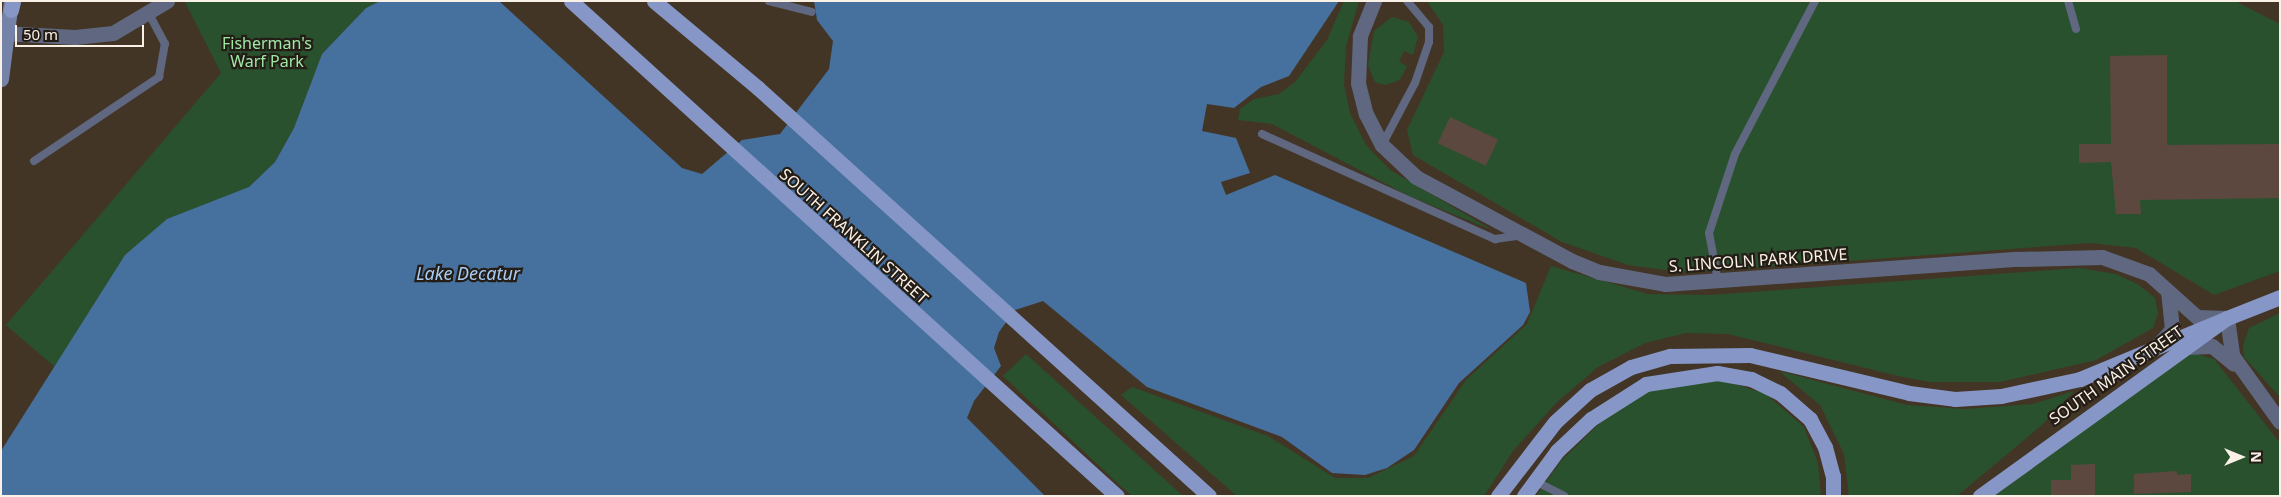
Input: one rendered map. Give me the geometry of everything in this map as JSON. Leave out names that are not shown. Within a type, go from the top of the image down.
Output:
[{"type":"main road","name":"SOUTH FRANKLIN STREET","points":[[571,1],[708,129],[1117,496]]},
{"type":"main road","points":[[654,1],[758,88],[1066,369],[1138,428],[1209,496]]},
{"type":"main road","name":"SOUTH MAIN STREET","points":[[1980,496],[2227,318],[2280,297]]},
{"type":"main road","points":[[1498,496],[1555,422],[1590,390],[1631,367],[1670,356],[1750,355],[1909,394],[1955,399],[2049,389],[2227,318]]},
{"type":"main road","points":[[1524,496],[1533,480],[1591,419],[1646,384],[1717,373],[1751,379],[1773,390],[1810,420],[1825,447],[1833,476],[1833,496]]},
{"type":"street","points":[[6,34],[97,36],[128,27],[167,1]]},
{"type":"street","name":"S. LINCOLN PARK DRIVE","points":[[1374,1],[1360,36],[1357,74],[1366,114],[1382,144],[1416,177],[1522,235],[1590,268],[1630,280],[1718,281],[2080,256],[2137,268],[2166,288],[2197,316],[2227,318]]},
{"type":"street","points":[[1,79],[6,34],[12,4]]},
{"type":"street","points":[[2155,348],[2173,322],[2166,288]]},
{"type":"street","points":[[2227,318],[2229,342],[2240,370]]},
{"type":"street","points":[[2186,347],[2212,346],[2240,370],[2280,422]]},
{"type":"lane","points":[[769,1],[812,12]]},
{"type":"lane","points":[[1382,144],[1421,70],[1429,42],[1429,27],[1407,1]]},
{"type":"lane","points":[[1718,281],[1708,233],[1735,154],[1762,94],[1815,1]]},
{"type":"lane","points":[[2068,1],[2076,30]]},
{"type":"lane","points":[[34,161],[159,77],[165,44],[149,14]]},
{"type":"lane","points":[[1262,134],[1495,239],[1522,235]]},
{"type":"lane","points":[[1533,480],[1564,496]]},
{"type":"green space","name":"Fisherman's Warf Park","points":[[380,1],[366,8],[322,54],[294,128],[275,162],[249,187],[211,203],[86,322],[56,368],[6,325],[221,73],[185,2]]},
{"type":"green space","points":[[1344,1],[1359,1],[1346,46],[1344,85],[1350,113],[1366,145],[1390,170],[1492,230],[1409,196],[1272,124],[1238,120],[1240,109],[1254,99],[1279,94],[1295,82],[1327,40]]},
{"type":"green space","points":[[1427,1],[2235,1],[2280,24],[2280,271],[2214,295],[2136,248],[2090,243],[1687,273],[1628,265],[1562,242],[1413,155],[1407,130],[1444,52],[1443,25]]},
{"type":"green space","points":[[1392,17],[1409,22],[1418,37],[1413,55],[1404,51],[1399,62],[1407,66],[1400,80],[1385,85],[1375,82],[1368,65],[1374,31]]},
{"type":"green space","points":[[1551,266],[1648,294],[1710,295],[2079,268],[2116,274],[2139,285],[2155,298],[2158,313],[2153,328],[2096,360],[2000,382],[1930,382],[1898,376],[1728,334],[1686,333],[1645,343],[1598,367],[1557,402],[1513,451],[1484,496],[1237,496],[1121,395],[1132,387],[1268,436],[1335,478],[1368,478],[1414,456],[1466,380],[1527,324]]},
{"type":"green space","points":[[2280,313],[2280,395],[2278,395],[2244,357],[2243,345],[2249,328]]},
{"type":"green space","points":[[2193,353],[2214,359],[2280,443],[2280,496],[1994,496],[2165,368]]},
{"type":"green space","points":[[1026,354],[1183,496],[1132,496],[1124,489],[1003,376]]},
{"type":"green space","points":[[1779,371],[1907,405],[1965,409],[2033,404],[2074,391],[2042,425],[1957,496],[1849,496],[1844,454],[1820,405]]},
{"type":"green space","points":[[1720,379],[1766,394],[1804,427],[1818,463],[1821,496],[1536,496],[1561,461],[1608,415],[1662,384]]},
{"type":"water","name":"Lake Decatur","points":[[380,1],[499,1],[682,168],[702,174],[742,140],[780,134],[829,69],[833,41],[817,20],[814,1],[1339,1],[1289,76],[1261,87],[1234,108],[1207,104],[1202,131],[1236,138],[1250,173],[1221,182],[1226,195],[1275,175],[1526,283],[1530,312],[1523,325],[1459,383],[1414,450],[1387,468],[1365,475],[1332,473],[1282,437],[1147,387],[1043,301],[1015,310],[999,332],[994,348],[1001,366],[974,401],[967,418],[1045,496],[1,496],[1,451],[125,255],[167,219],[249,187],[275,162],[294,128],[322,54],[366,8]]},
{"type":"building","points":[[2167,55],[2167,145],[2280,144],[2280,198],[2140,200],[2141,214],[2116,214],[2111,162],[2079,163],[2079,144],[2111,144],[2110,56]]},
{"type":"building","points":[[1450,117],[1498,139],[1486,166],[1438,143]]},
{"type":"building","points":[[2095,464],[2095,496],[2051,496],[2051,480],[2071,480],[2071,465]]},
{"type":"building","points":[[2177,471],[2177,475],[2191,474],[2191,492],[2134,494],[2134,474]]}]
